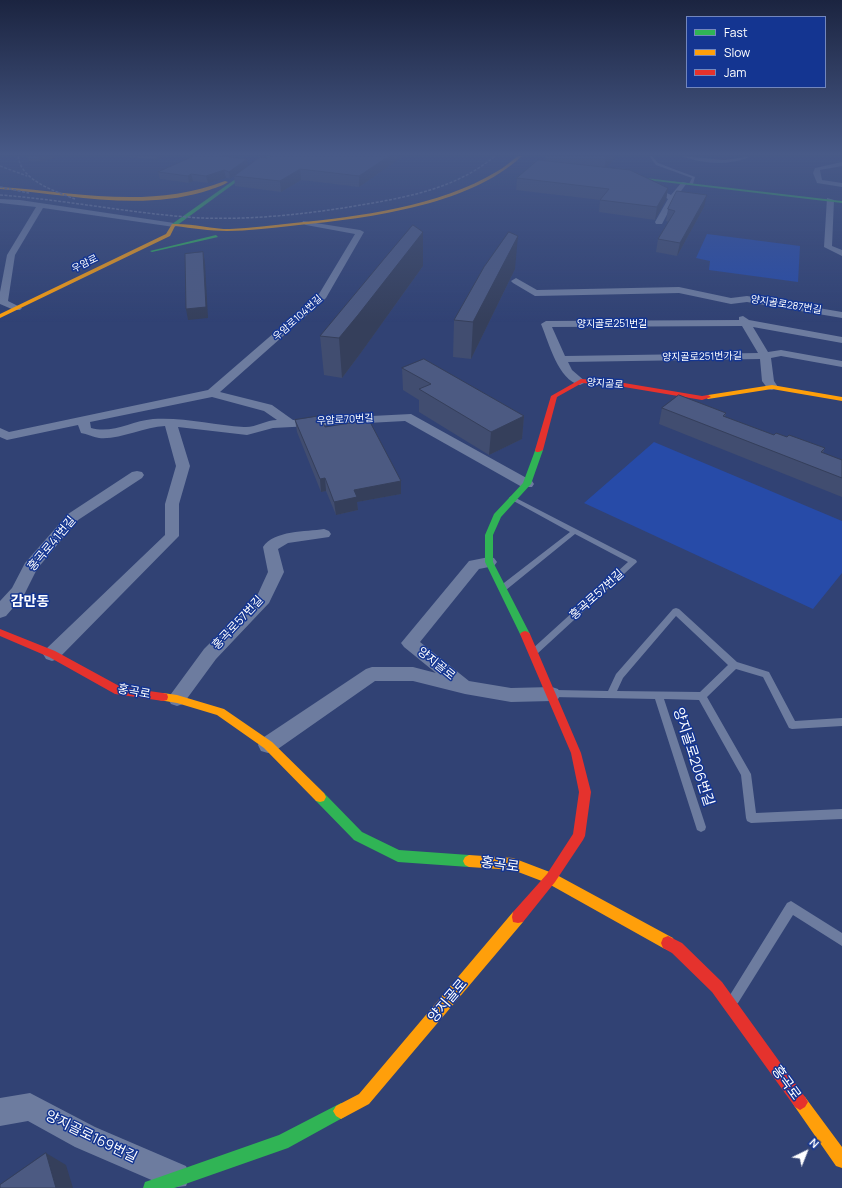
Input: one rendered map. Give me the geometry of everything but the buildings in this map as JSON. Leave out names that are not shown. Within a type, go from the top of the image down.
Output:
[{"type":"main road","points":[[174,225],[183,211]]},
{"type":"main road","points":[[174,225],[193,211]]},
{"type":"main road","points":[[174,225],[273,222],[357,211]]},
{"type":"main road","points":[[174,225],[226,230],[248,229],[306,223],[377,211]]},
{"type":"main road","name":"우암로","points":[[0,316],[168,235],[174,225]]},
{"type":"main road","points":[[112,262],[166,246],[248,229]]},
{"type":"main road","name":"양지골로","points":[[152,1188],[282,1142],[364,1099],[403,1055],[551,878],[579,836],[585,792],[576,753],[534,653],[489,562],[489,535],[497,516],[512,498],[527,484],[537,459],[554,396],[580,382],[612,383],[702,398],[772,387],[842,399]]},
{"type":"main road","name":"홍곡로","points":[[0,632],[52,654],[119,691],[177,699],[220,712],[268,745],[358,836],[398,856],[514,864],[551,878],[677,948],[717,987],[841,1156]]},
{"type":"street","points":[[17,308],[3,302],[11,256],[19,239],[37,211]]},
{"type":"street","points":[[84,211],[174,225]]},
{"type":"street","points":[[659,222],[665,211]]},
{"type":"street","points":[[830,211],[828,247],[842,253]]},
{"type":"street","name":"우암로104번길","points":[[212,393],[323,296],[360,232],[306,223]]},
{"type":"street","points":[[516,281],[535,293],[679,290],[731,301],[747,324],[765,356],[768,381],[772,387]]},
{"type":"street","name":"양지골로287번길","points":[[731,301],[747,299],[842,315]]},
{"type":"street","name":"양지골로251번길","points":[[580,382],[567,372],[546,324],[747,324],[842,340]]},
{"type":"street","name":"양지골로251번가길","points":[[561,359],[765,356],[781,353],[842,364]]},
{"type":"street","points":[[2,436],[212,393],[268,408],[290,424]]},
{"type":"street","name":"우암로70번길","points":[[290,424],[407,417],[527,484]]},
{"type":"street","points":[[83,420],[85,430],[100,434],[113,433],[150,423],[170,422],[247,431],[272,424],[290,424]]},
{"type":"street","points":[[52,654],[172,536],[172,504],[183,466],[170,422]]},
{"type":"street","name":"홍곡로41번길","points":[[0,612],[18,591],[30,567],[73,517],[137,474]]},
{"type":"street","name":"홍곡로57번길","points":[[177,699],[210,654],[262,599],[276,572],[270,547],[284,539],[324,534]]},
{"type":"street","name":"양지골로","points":[[489,562],[474,565],[410,643],[465,687],[511,695],[552,694]]},
{"type":"street","points":[[268,745],[372,674],[413,674],[465,687]]},
{"type":"street","name":"양지골로169번길","points":[[0,1112],[30,1107],[85,1137],[180,1178]]},
{"type":"lane","points":[[503,588],[575,531],[512,498]]},
{"type":"lane","name":"홍곡로57번길","points":[[534,653],[633,562],[575,531]]},
{"type":"lane","points":[[611,695],[619,676],[676,611],[734,665],[766,674],[792,726],[842,722]]},
{"type":"lane","points":[[734,665],[702,696],[746,774],[751,818],[842,814]]},
{"type":"lane","name":"양지골로206번길","points":[[552,694],[702,696]]},
{"type":"lane","name":"양지골로206번길","points":[[658,695],[701,827]]},
{"type":"lane","points":[[730,1006],[791,907],[842,940]]},
{"type":"shaded area","points":[[707,234],[800,246],[798,282],[709,270],[710,261],[696,258]]},
{"type":"shaded area","points":[[654,442],[842,521],[842,573],[813,609],[584,503]]},
{"type":"railway","points":[[138,211],[201,218],[266,217],[320,211]]},
{"type":"traffic: fast","points":[[174,225],[193,211]]},
{"type":"traffic: fast","points":[[152,251],[216,236]]},
{"type":"traffic: fast","points":[[525,634],[489,562],[489,535],[497,516],[527,484],[539,450]]},
{"type":"traffic: fast","points":[[320,797],[358,836],[398,856],[469,861]]},
{"type":"traffic: fast","points":[[151,1188],[282,1142],[341,1111]]},
{"type":"traffic: slow","points":[[174,225],[219,230],[238,230],[305,223],[383,211]]},
{"type":"traffic: slow","points":[[0,316],[168,235],[174,225]]},
{"type":"traffic: slow","points":[[708,397],[772,387],[842,399]]},
{"type":"traffic: slow","points":[[163,697],[177,699],[220,712],[268,745],[320,797]]},
{"type":"traffic: slow","points":[[469,861],[513,864],[551,878],[668,943]]},
{"type":"traffic: slow","points":[[341,1111],[364,1099],[518,917]]},
{"type":"traffic: slow","points":[[800,1102],[842,1160]]},
{"type":"traffic: jam","points":[[539,450],[554,396],[581,381],[612,383],[702,398],[708,397]]},
{"type":"traffic: jam","points":[[0,632],[52,654],[119,691],[163,697]]},
{"type":"traffic: jam","points":[[518,917],[551,878],[579,836],[585,792],[576,753],[525,634]]},
{"type":"traffic: jam","points":[[668,943],[677,948],[717,987],[800,1102]]},
{"type":"district","name":"감만동","points":[[30,602]]}]
